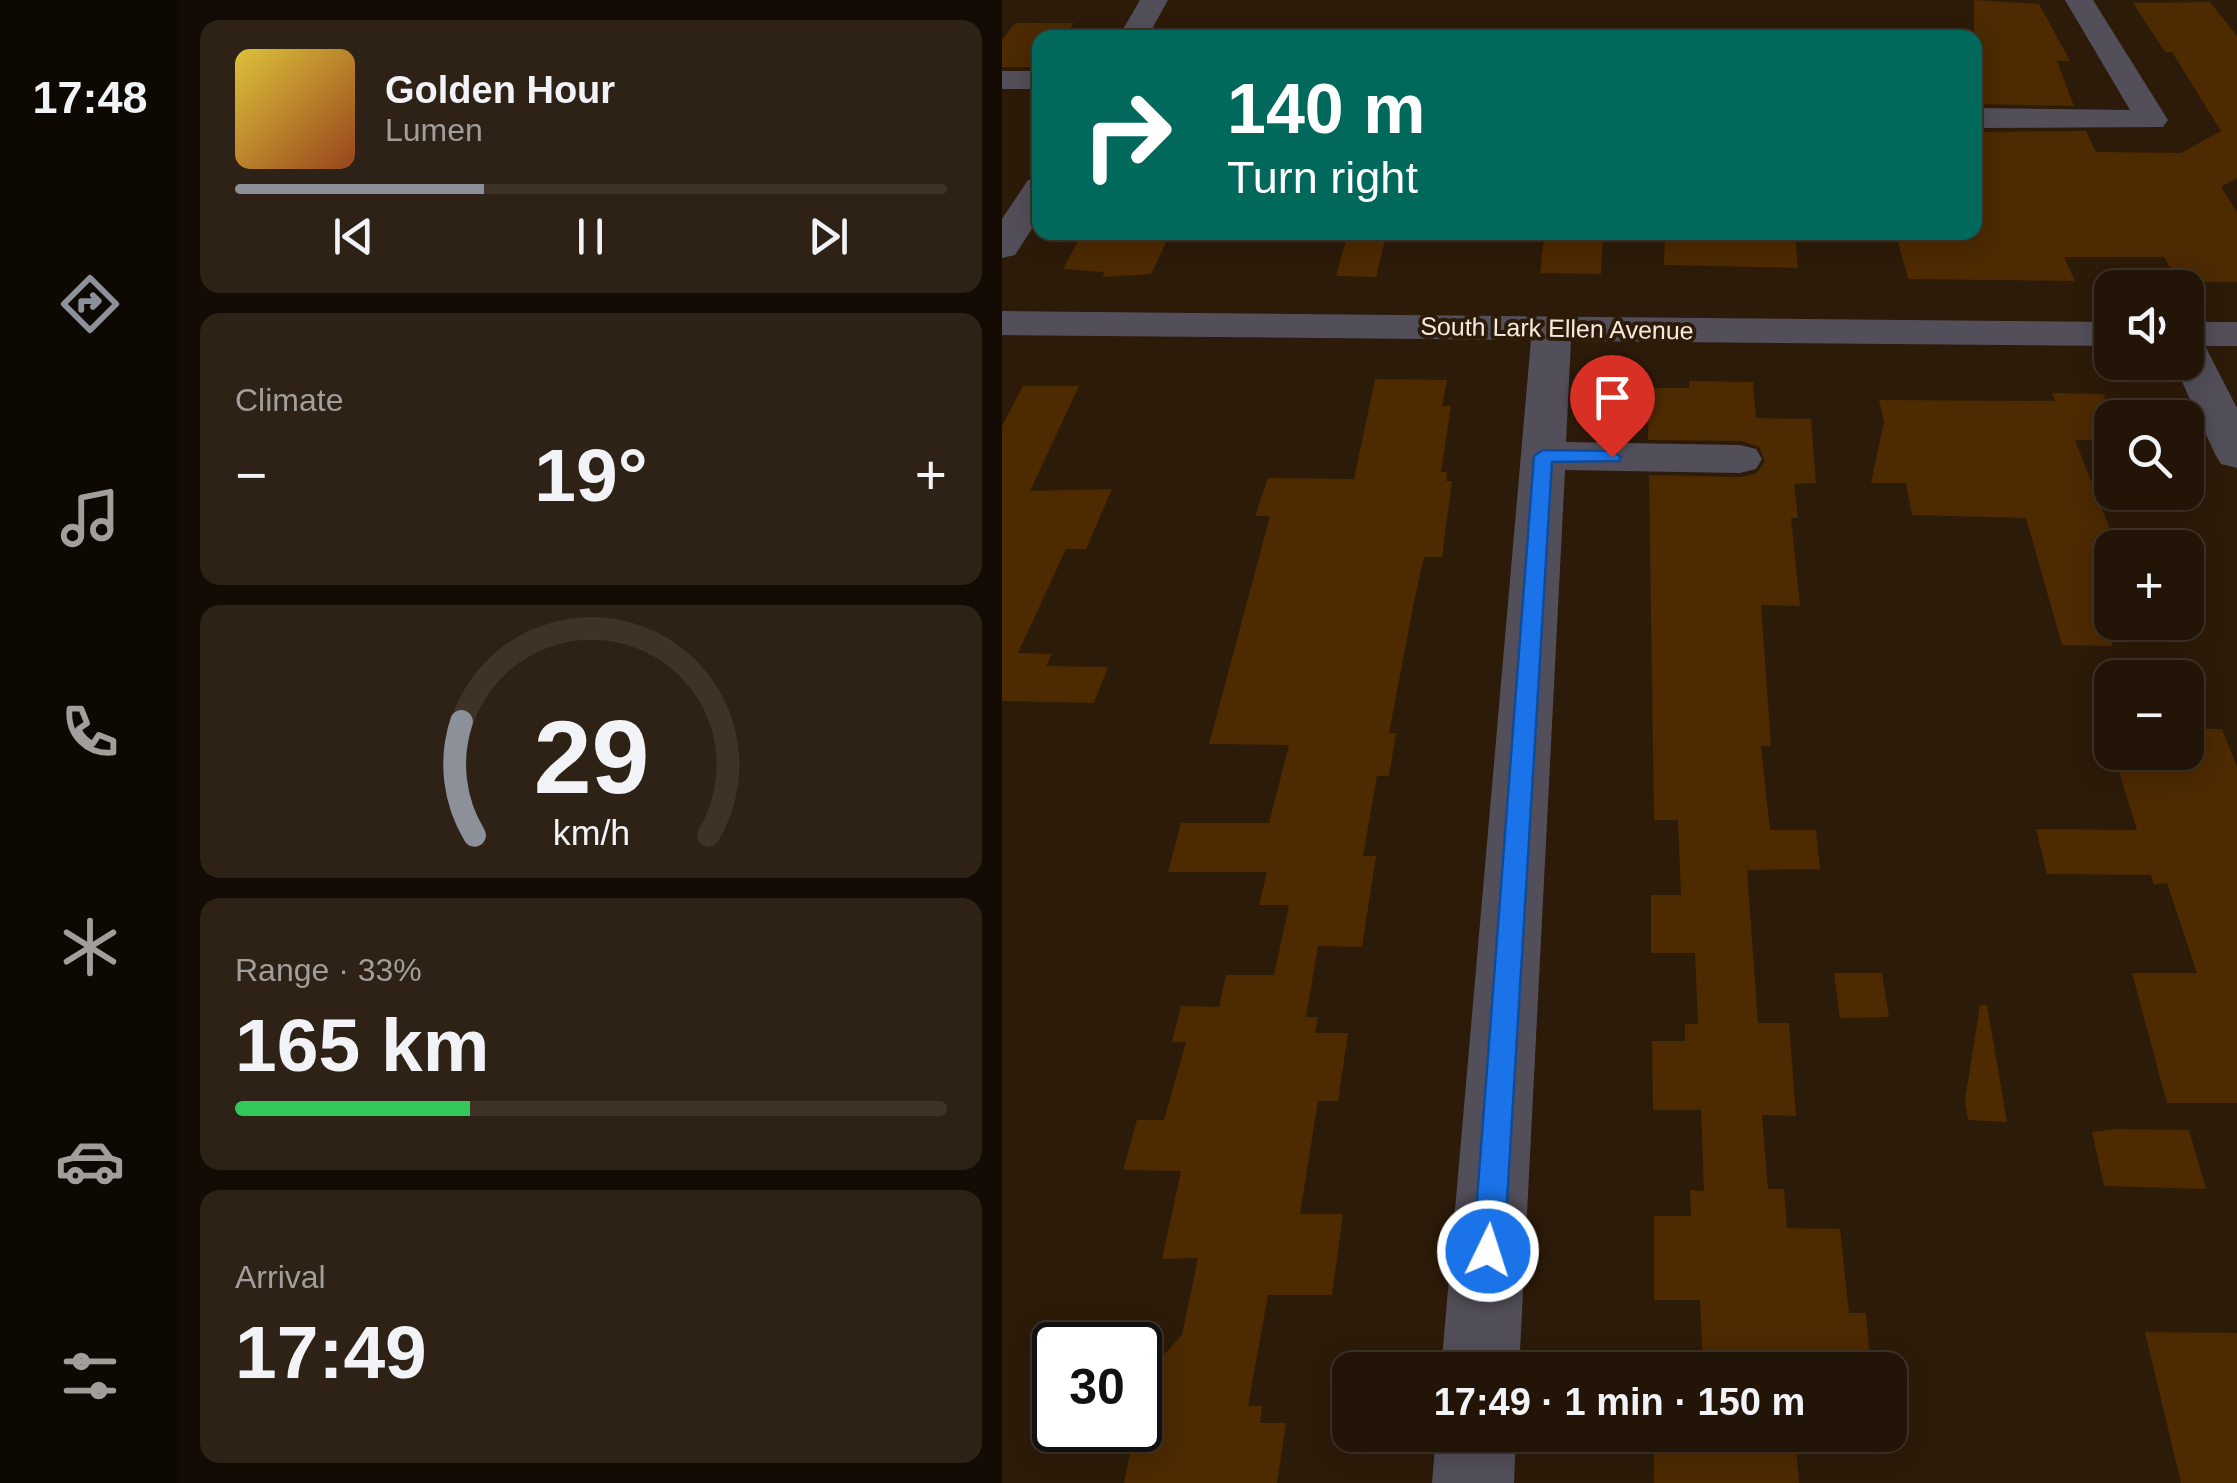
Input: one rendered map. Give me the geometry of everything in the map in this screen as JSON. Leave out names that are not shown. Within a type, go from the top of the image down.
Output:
[{"type":"street","points":[[1137,30],[1154,0]]},
{"type":"street","points":[[1982,118],[2152,120],[2079,0]]},
{"type":"street","points":[[1002,80],[1032,80]]},
{"type":"street","points":[[1002,247],[1032,199]]},
{"type":"street","name":"South Lark Ellen Avenue","points":[[1002,324],[2094,334]]},
{"type":"street","points":[[1481,1352],[1552,328]]},
{"type":"street","points":[[2204,334],[2236,334]]},
{"type":"street","points":[[2201,380],[2236,454]]},
{"type":"street","points":[[1543,456],[1740,459]]},
{"type":"street","points":[[1472,1483],[1475,1452]]},
{"type":"building","points":[[1974,0],[2039,4],[2070,61],[2057,61],[2074,106],[1982,104],[1982,30],[1974,30]]},
{"type":"building","points":[[2210,2],[2237,36],[2237,178],[2221,187],[2237,212],[2237,282],[2204,282],[2204,270],[2171,270],[2164,257],[2064,257],[2075,281],[1908,279],[1898,240],[1982,240],[1982,132],[2086,131],[2096,152],[2181,153],[2221,131],[2172,52],[2165,52],[2133,3]]},
{"type":"building","points":[[1015,23],[1074,23],[1069,30],[1032,30],[1032,67],[1002,67],[1002,40]]},
{"type":"building","points":[[1079,240],[1167,240],[1151,274],[1103,277],[1104,272],[1063,269]]},
{"type":"building","points":[[1346,240],[1385,240],[1376,277],[1336,276]]},
{"type":"building","points":[[1544,240],[1603,240],[1601,274],[1540,273]]},
{"type":"building","points":[[1665,240],[1796,240],[1798,268],[1664,265]]},
{"type":"building","points":[[1375,379],[1447,380],[1442,406],[1451,406],[1441,472],[1447,472],[1446,481],[1452,481],[1442,557],[1424,557],[1389,733],[1396,733],[1389,776],[1377,776],[1363,856],[1376,856],[1362,947],[1318,946],[1306,1017],[1318,1017],[1315,1033],[1348,1033],[1338,1101],[1318,1101],[1300,1214],[1343,1214],[1332,1295],[1268,1295],[1248,1406],[1262,1406],[1260,1423],[1286,1423],[1277,1483],[1124,1483],[1130,1452],[1162,1452],[1162,1357],[1182,1335],[1198,1258],[1162,1259],[1181,1171],[1123,1170],[1137,1120],[1164,1120],[1186,1042],[1172,1042],[1181,1006],[1219,1007],[1226,975],[1274,975],[1289,905],[1259,905],[1267,872],[1168,872],[1181,823],[1269,823],[1289,745],[1209,744],[1270,516],[1255,516],[1268,478],[1354,479]]},
{"type":"building","points":[[1689,381],[1753,382],[1756,418],[1811,419],[1816,483],[1794,484],[1798,518],[1791,518],[1800,606],[1761,605],[1771,746],[1761,746],[1770,830],[1816,830],[1820,869],[1747,870],[1758,1023],[1789,1023],[1796,1116],[1762,1115],[1768,1189],[1784,1189],[1787,1228],[1840,1229],[1849,1313],[1866,1313],[1869,1352],[1702,1352],[1700,1300],[1654,1300],[1654,1216],[1691,1216],[1690,1190],[1704,1191],[1701,1110],[1653,1110],[1652,1041],[1685,1041],[1685,1024],[1698,1024],[1695,953],[1651,953],[1651,895],[1681,895],[1678,820],[1654,820],[1649,475],[1741,477],[1757,473],[1765,461],[1759,447],[1741,441],[1648,440],[1649,388],[1689,388]]},
{"type":"building","points":[[1023,386],[1079,386],[1030,491],[1112,489],[1086,549],[1066,549],[1018,653],[1052,654],[1046,666],[1108,667],[1094,703],[1002,701],[1002,426]]},
{"type":"building","points":[[2052,393],[2103,394],[2106,400],[2094,400],[2094,440],[2075,440],[2094,488],[2094,510],[2103,510],[2110,530],[2094,530],[2094,640],[2112,640],[2112,646],[2062,645],[2026,518],[1912,515],[1906,483],[1871,483],[1884,422],[1879,400],[2055,401]]},
{"type":"building","points":[[2204,729],[2222,729],[2237,767],[2237,1103],[2167,1103],[2132,973],[2197,973],[2167,883],[2154,885],[2151,875],[2047,874],[2036,829],[2137,830],[2119,770],[2204,770]]},
{"type":"building","points":[[1834,973],[1882,973],[1889,1017],[1840,1018]]},
{"type":"building","points":[[1980,1005],[1987,1005],[2007,1122],[1968,1120],[1965,1100]]},
{"type":"building","points":[[2189,1130],[2206,1189],[2104,1186],[2092,1132]]},
{"type":"building","points":[[2145,1332],[2237,1333],[2237,1483],[2181,1483]]},
{"type":"building","points":[[1654,1452],[1796,1452],[1799,1483],[1654,1483]]},
{"type":"route","points":[[1488,1251],[1543,456],[1612,457]]}]
